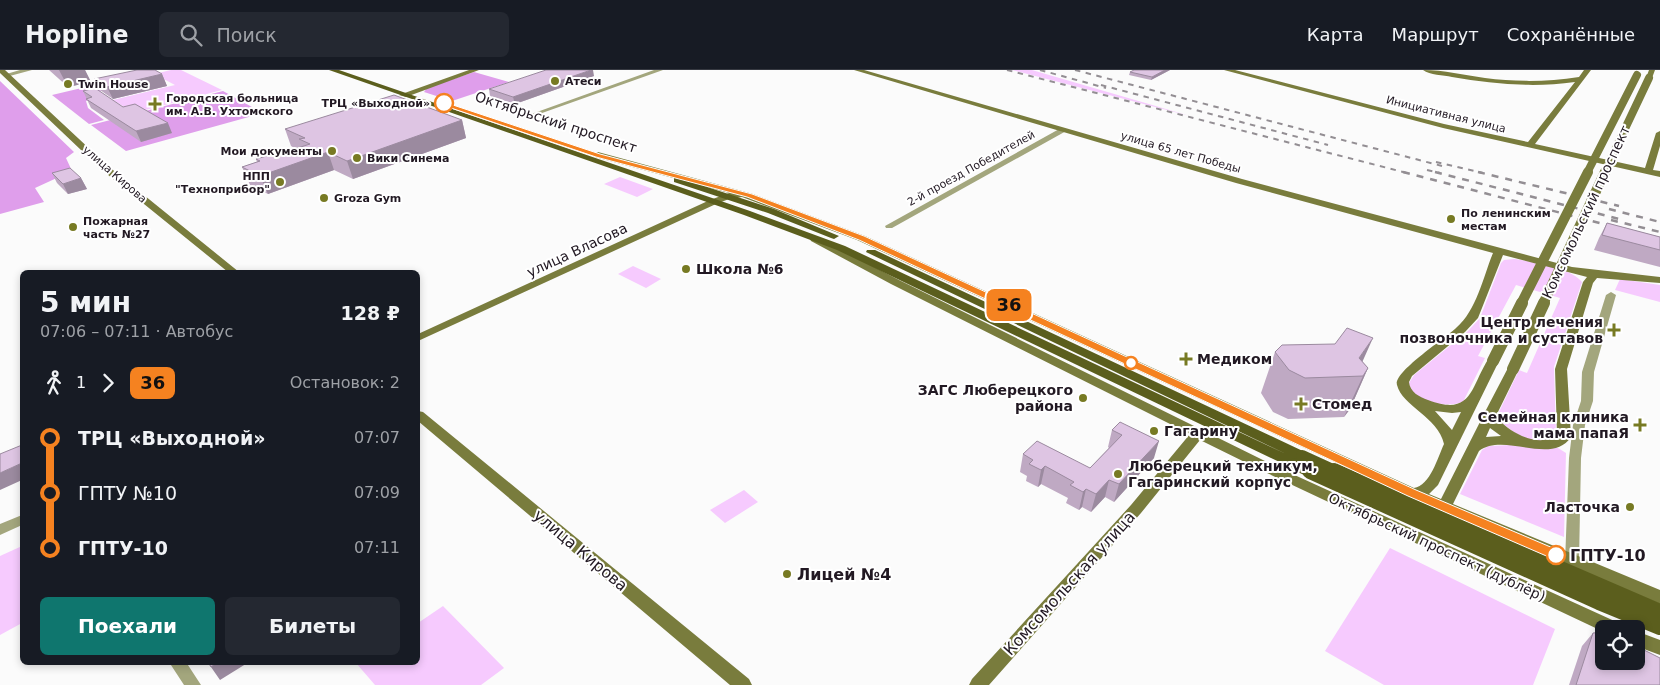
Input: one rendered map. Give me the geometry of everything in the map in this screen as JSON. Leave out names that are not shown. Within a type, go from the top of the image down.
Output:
[{"type":"main road","name":"Октябрьский проспект","points":[[332,70],[771,211],[881,256],[1299,460],[1399,500],[1660,612]]},
{"type":"main road","name":"Октябрьский проспект","points":[[344,70],[804,234],[875,264],[1660,627]]},
{"type":"main road","points":[[407,93],[476,70]]},
{"type":"main road","name":"улица 65 лет Победы","points":[[857,70],[1248,183],[1576,272],[1660,280]]},
{"type":"main road","name":"Инициативная улица","points":[[1227,70],[1443,126],[1660,174]]},
{"type":"main road","points":[[1426,70],[1496,83],[1534,84],[1582,80]]},
{"type":"main road","points":[[1529,146],[1588,70]]},
{"type":"main road","name":"улица Кирова","points":[[3,72],[105,168],[232,270]]},
{"type":"main road","name":"Комсомольский проспект","points":[[1412,493],[1423,492],[1431,485],[1639,73]]},
{"type":"main road","name":"Комсомольский проспект","points":[[1422,540],[1445,507],[1489,413],[1513,369],[1651,74]]},
{"type":"main road","points":[[1534,84],[1554,88],[1568,96]]},
{"type":"main road","points":[[1648,172],[1660,133]]},
{"type":"main road","points":[[598,155],[750,196],[825,223],[902,256],[1412,493],[1660,598]]},
{"type":"main road","name":"улица Власова","points":[[420,337],[727,196],[750,196]]},
{"type":"main road","name":"Октябрьский проспект (дублёр)","points":[[804,234],[895,282],[1198,434],[1595,620]]},
{"type":"main road","points":[[1451,444],[1451,439],[1446,430],[1407,392],[1402,383],[1408,373],[1461,330],[1474,316],[1499,251]]},
{"type":"main road","points":[[1472,448],[1478,444],[1489,442],[1552,444],[1564,437],[1561,370],[1588,282],[1595,274]]},
{"type":"main road","points":[[1407,392],[1421,402],[1439,407],[1458,408],[1467,406],[1472,402]]},
{"type":"main road","points":[[1489,413],[1493,422],[1504,432],[1534,444]]},
{"type":"main road","name":"улица Кирова","points":[[420,417],[743,685]]},
{"type":"main road","name":"Комсомольская улица","points":[[978,685],[1136,509],[1198,434]]},
{"type":"main road","points":[[1645,642],[1660,648]]},
{"type":"street","points":[[3,72],[29,70]]},
{"type":"street","points":[[526,116],[660,70]]},
{"type":"street","name":"2-й проезд Победителей","points":[[889,226],[1064,130]]},
{"type":"street","points":[[1572,562],[1575,458],[1579,425],[1587,401],[1588,372],[1611,295]]},
{"type":"street","points":[[0,530],[20,521]]},
{"type":"street","points":[[179,665],[194,685]]},
{"type":"shaded area","points":[[181,70],[222,90],[134,113],[113,100],[175,85],[154,74]]},
{"type":"shaded area","points":[[1012,70],[1032,70],[1190,116]]},
{"type":"shaded area","points":[[474,72],[509,82],[452,101],[424,92],[427,88]]},
{"type":"shaded area","points":[[0,81],[74,152],[66,158],[72,171],[35,188],[44,202],[0,214]]},
{"type":"shaded area","points":[[107,82],[115,87],[99,91],[102,97],[86,101],[88,108],[104,120],[89,124],[52,95]]},
{"type":"shaded area","points":[[223,91],[263,113],[126,151],[91,125]]},
{"type":"shaded area","points":[[620,177],[653,189],[637,197],[604,184]]},
{"type":"shaded area","points":[[1514,259],[1561,269],[1577,277],[1582,282],[1554,367],[1556,434],[1549,439],[1541,441],[1533,441],[1517,434],[1509,429],[1497,416],[1519,370],[1527,373],[1560,298],[1516,285],[1478,356],[1485,358],[1463,402],[1448,405],[1431,403],[1417,396],[1409,383],[1414,375],[1467,332],[1480,318],[1501,263],[1504,260]]},
{"type":"shaded area","points":[[633,266],[661,279],[646,288],[618,274]]},
{"type":"shaded area","points":[[1620,279],[1660,285],[1660,302],[1615,290]]},
{"type":"shaded area","points":[[1510,445],[1558,448],[1566,453],[1564,537],[1460,494],[1482,450],[1488,446]]},
{"type":"shaded area","points":[[744,490],[758,502],[725,523],[710,510]]},
{"type":"shaded area","points":[[20,547],[20,624],[0,635],[0,556]]},
{"type":"shaded area","points":[[1390,548],[1555,629],[1533,685],[1384,685],[1325,651]]},
{"type":"shaded area","points":[[443,606],[504,668],[481,685],[375,685],[358,665],[420,665],[420,622]]},
{"type":"building","points":[[137,70],[155,70],[162,74],[107,87],[94,79]]},
{"type":"building","points":[[546,70],[591,70],[513,97],[489,89]]},
{"type":"building","points":[[1134,70],[1165,70],[1152,77],[1130,72]]},
{"type":"building","points":[[95,88],[123,107],[135,104],[168,123],[136,131],[86,99],[92,97],[83,91]]},
{"type":"building","points":[[394,95],[462,120],[347,161],[328,152],[260,176],[242,167],[260,161],[256,159],[270,155],[273,156],[310,144],[299,139],[305,138],[285,129]]},
{"type":"building","points":[[70,168],[81,178],[63,184],[52,173]]},
{"type":"building","points":[[1607,223],[1660,237],[1660,250],[1602,235]]},
{"type":"building","points":[[1347,328],[1373,338],[1359,358],[1368,368],[1363,376],[1305,378],[1289,370],[1275,352],[1282,345],[1335,344]]},
{"type":"building","points":[[1120,422],[1159,441],[1119,484],[1109,480],[1096,494],[1086,489],[1083,492],[1070,485],[1074,482],[1045,466],[1041,470],[1029,464],[1033,460],[1023,454],[1037,441],[1090,468],[1122,435],[1112,430]]},
{"type":"building","points":[[20,446],[20,464],[0,473],[0,454]]},
{"type":"building","points":[[1593,633],[1595,633],[1595,670],[1645,670],[1645,650],[1660,658],[1660,685],[1576,685]]},
{"type":"railway","points":[[1007,70],[1407,173]]},
{"type":"railway","points":[[1040,70],[1106,88]]},
{"type":"railway","points":[[1075,70],[1442,166]]},
{"type":"railway","points":[[1101,85],[1328,145]]},
{"type":"railway","points":[[1436,162],[1483,173]]},
{"type":"railway","points":[[1427,170],[1440,173]]},
{"type":"railway","points":[[1403,172],[1619,228]]},
{"type":"railway","points":[[1435,172],[1619,219]]},
{"type":"railway","points":[[1478,172],[1619,206]]},
{"type":"railway","points":[[1609,209],[1660,222]]},
{"type":"railway","points":[[1611,220],[1660,232]]},
{"type":"bus line","name":"36","points":[[444,103],[598,155],[671,173],[750,196],[807,216],[983,293],[1412,493],[1556,555]]},
{"type":"place","name":"Атеси","points":[[555,81]]},
{"type":"place","name":"Twin House","points":[[68,84]]},
{"type":"place","name":"ТРЦ «Выходной»","points":[[444,103]]},
{"type":"place","name":"Городская больница им. А.В. Ухтомского","points":[[155,104]]},
{"type":"place","name":"Мои документы","points":[[332,151]]},
{"type":"place","name":"Вики Синема","points":[[357,158]]},
{"type":"place","name":"НПП \"Техноприбор\"","points":[[280,182]]},
{"type":"place","name":"Groza Gym","points":[[324,198]]},
{"type":"place","name":"По ленинским местам","points":[[1451,219]]},
{"type":"place","name":"Пожарная часть №27","points":[[73,227]]},
{"type":"place","name":"Школа №6","points":[[686,269]]},
{"type":"place","name":"Центр лечения позвоночника и суставов","points":[[1614,330]]},
{"type":"place","name":"Медиком","points":[[1186,359]]},
{"type":"place","name":"ЗАГС Люберецкого района","points":[[1083,398]]},
{"type":"place","name":"Стомед","points":[[1301,404]]},
{"type":"place","name":"Семейная клиника мама папаЯ","points":[[1640,425]]},
{"type":"place","name":"Гагарину","points":[[1154,431]]},
{"type":"place","name":"Люберецкий техникум, Гагаринский корпус","points":[[1118,474]]},
{"type":"place","name":"Ласточка","points":[[1630,507]]},
{"type":"place","name":"ГПТУ-10","points":[[1556,555]]},
{"type":"place","name":"Лицей №4","points":[[787,574]]}]
